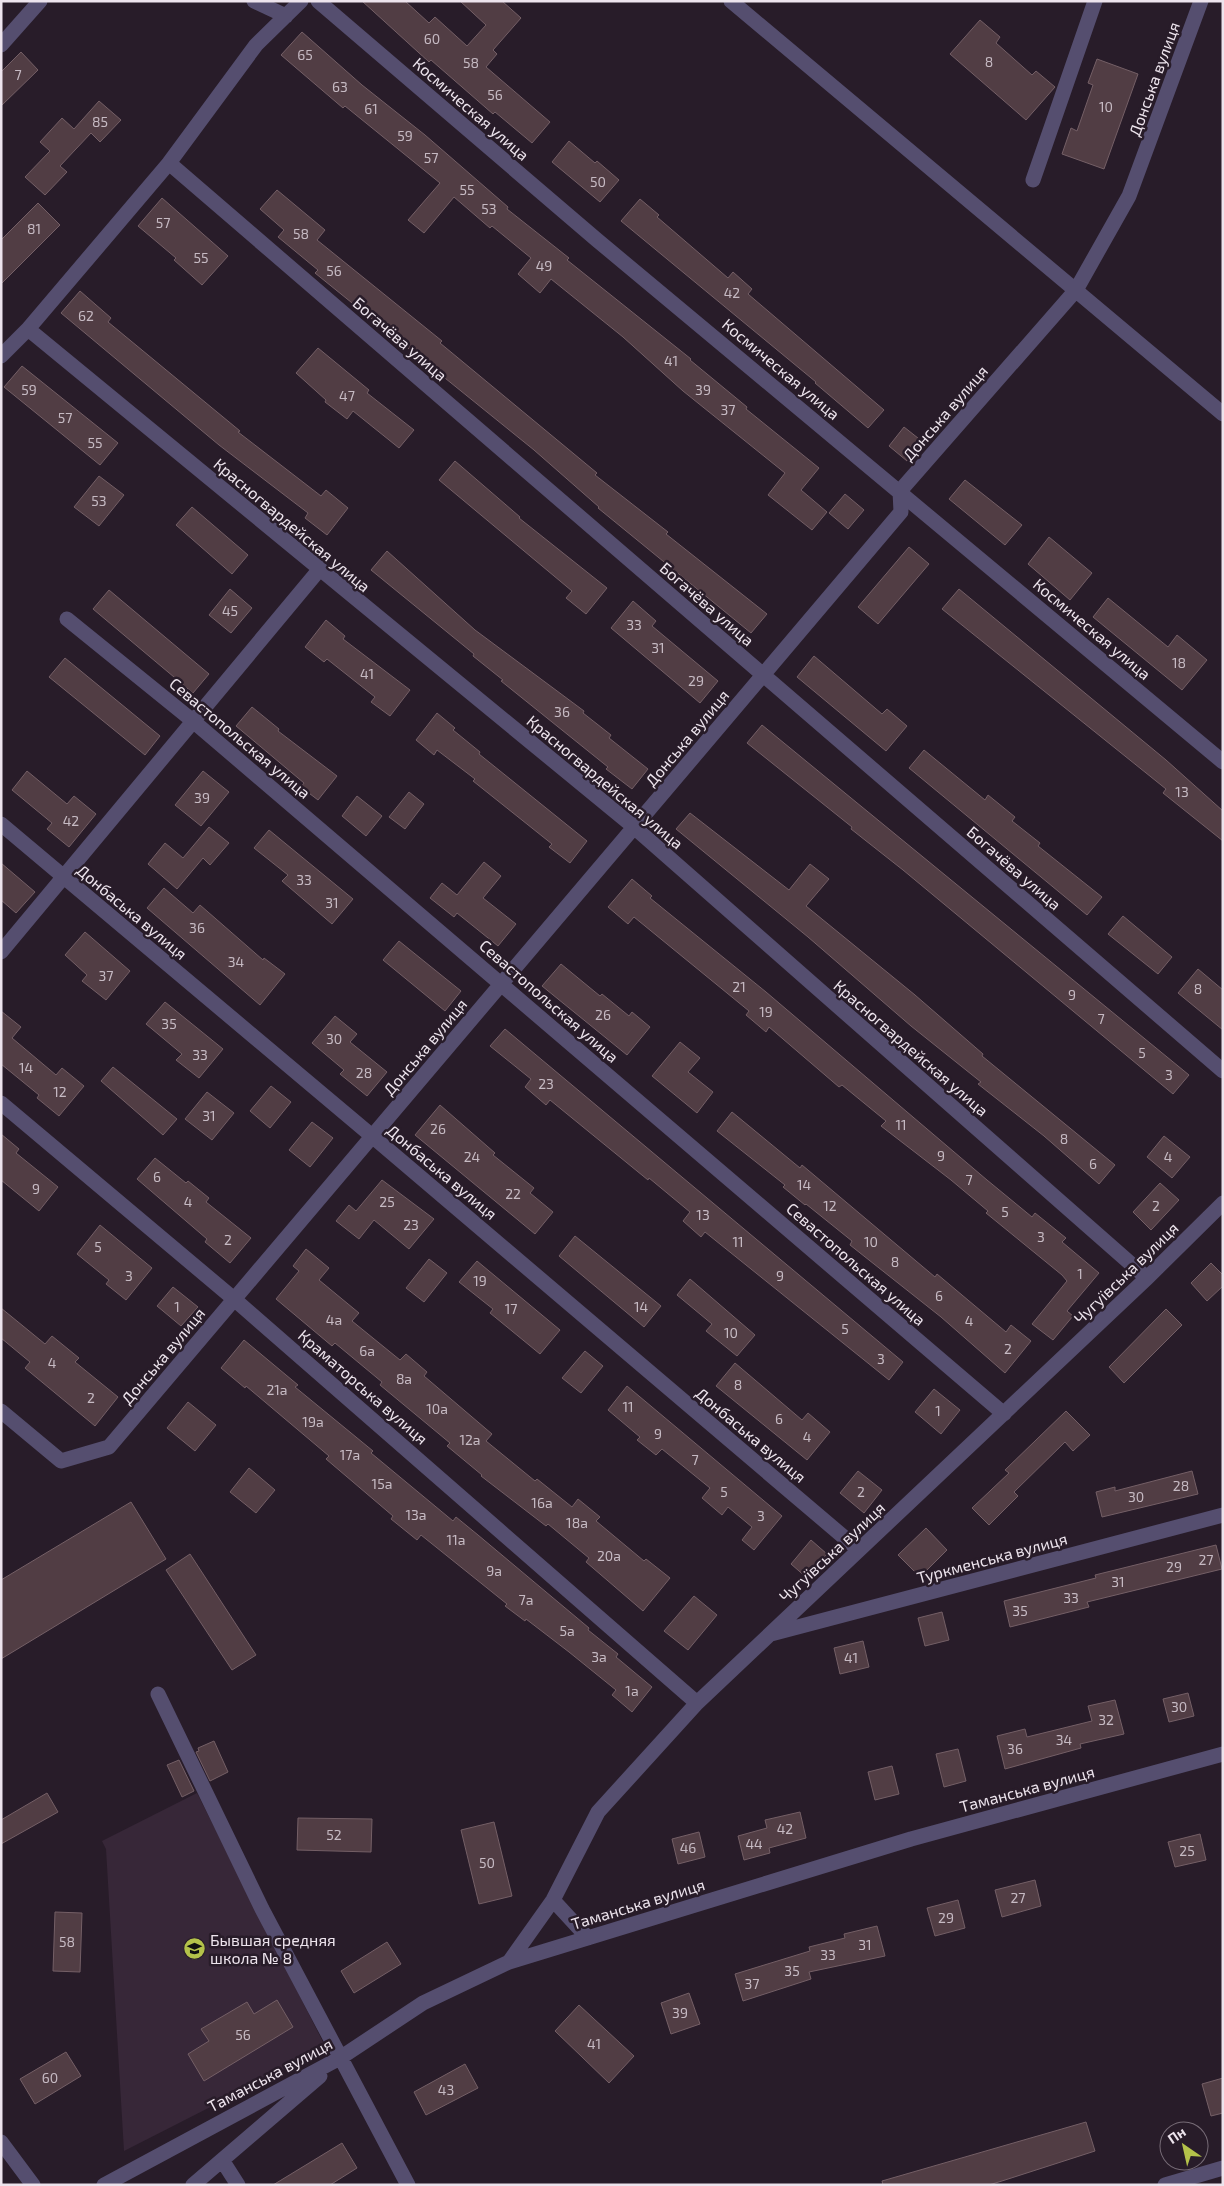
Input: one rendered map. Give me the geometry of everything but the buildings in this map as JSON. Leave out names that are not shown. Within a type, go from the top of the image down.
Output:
[{"type":"street","points":[[1,44],[40,1]]},
{"type":"street","points":[[254,1],[286,16]]},
{"type":"street","points":[[1,356],[28,328],[169,163],[256,45],[301,1]]},
{"type":"street","name":"Космическая улица","points":[[318,1],[597,240],[1223,762]]},
{"type":"street","points":[[731,1],[1223,414]]},
{"type":"street","points":[[1034,180],[1095,1]]},
{"type":"street","name":"Донська вулиця","points":[[3,1418],[61,1461],[109,1447],[502,984],[901,512],[900,491],[1076,290],[1129,196],[1201,1]]},
{"type":"street","name":"Богачёва улица","points":[[169,163],[1223,1071]]},
{"type":"street","name":"Красногвардейская улица","points":[[28,328],[319,570],[634,827],[1147,1278]]},
{"type":"street","points":[[1,952],[319,570]]},
{"type":"street","name":"Севастопольская улица","points":[[67,619],[193,721],[1004,1414]]},
{"type":"street","name":"Донбаська вулиця","points":[[1,824],[859,1550]]},
{"type":"street","name":"Краматорська вулиця","points":[[1,1103],[234,1298],[696,1703]]},
{"type":"street","name":"Чугуївська вулиця","points":[[509,1962],[553,1900],[598,1812],[696,1703],[1004,1414],[1223,1203]]},
{"type":"street","name":"Туркменська вулиця","points":[[770,1634],[1223,1515]]},
{"type":"street","points":[[158,1694],[262,1910],[408,2185]]},
{"type":"street","name":"Таманська вулиця","points":[[104,2185],[340,2058],[423,2003],[509,1962],[912,1839],[1223,1754]]},
{"type":"street","points":[[553,1900],[588,1938]]},
{"type":"street","points":[[193,2185],[340,2058]]},
{"type":"street","points":[[1,2142],[33,2185]]},
{"type":"street","points":[[222,2160],[238,2185]]},
{"type":"street","points":[[1165,2185],[1223,2168]]},
{"type":"shaded area","name":"Бывшая средняя школа № 8","points":[[197,1793],[326,2048],[124,2151],[106,1849],[102,1841]]},
{"type":"place","name":"Бывшая средняя школа № 8","points":[[194,1949]]}]
